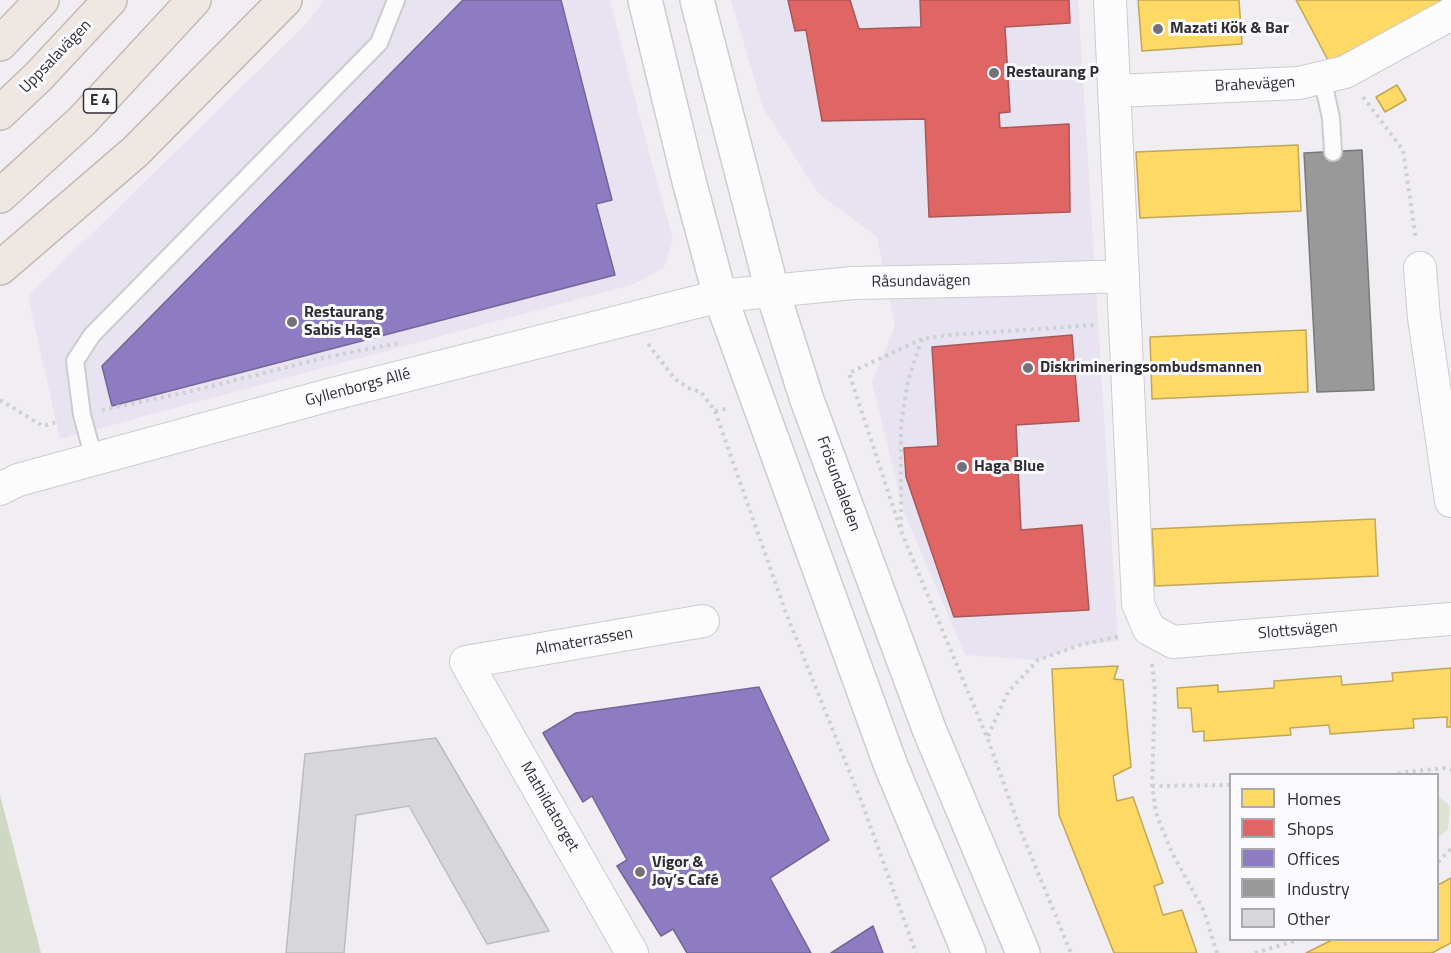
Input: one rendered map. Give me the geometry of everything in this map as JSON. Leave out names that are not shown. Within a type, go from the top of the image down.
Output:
[{"type":"highway","points":[[0,44],[42,0]]},
{"type":"highway","name":"Uppsalavägen","points":[[0,113],[39,76],[110,0]]},
{"type":"highway","name":"E 4","points":[[0,196],[82,121],[194,0]]},
{"type":"highway","points":[[0,268],[136,151],[285,0]]},
{"type":"main road","points":[[645,0],[689,181],[720,296],[891,766],[969,953]]},
{"type":"main road","name":"Frösundaleden","points":[[697,0],[772,290],[807,400],[929,729],[1023,953]]},
{"type":"street","points":[[1110,0],[1138,604],[1149,629]]},
{"type":"street","name":"Brahevägen","points":[[1115,91],[1299,84],[1333,75],[1451,14]]},
{"type":"street","points":[[1420,268],[1424,318],[1451,501]]},
{"type":"street","name":"Råsundavägen","points":[[720,296],[853,283],[1123,276]]},
{"type":"street","name":"Gyllenborgs Allé","points":[[0,489],[18,480],[329,396],[720,296]]},
{"type":"street","name":"Slottsvägen","points":[[1149,629],[1173,642],[1451,619]]},
{"type":"street","name":"Almaterrassen","points":[[466,662],[702,621]]},
{"type":"street","name":"Mathildatorget","points":[[466,662],[632,953]]},
{"type":"lane","points":[[94,459],[82,415],[75,361],[92,335],[379,44],[396,0]]},
{"type":"lane","points":[[1333,75],[1331,118],[1334,152]]},
{"type":"path","points":[[1333,75],[1403,150],[1420,268]]},
{"type":"path","points":[[1071,953],[1020,829],[987,737],[901,531],[849,372],[922,339],[949,335],[1126,323]]},
{"type":"path","points":[[901,531],[901,425],[908,380],[922,339]]},
{"type":"path","points":[[667,370],[688,388],[701,392],[716,411],[786,613],[862,803],[916,953]]},
{"type":"path","points":[[0,400],[43,426],[82,415]]},
{"type":"path","points":[[987,737],[1008,692],[1038,660],[1080,645],[1149,629],[1155,690],[1152,786],[1156,813],[1172,853],[1204,911],[1217,953]]},
{"type":"path","points":[[1401,773],[1445,768],[1451,771]]},
{"type":"path","points":[[1152,786],[1229,785]]},
{"type":"path","points":[[1439,860],[1451,849]]},
{"type":"path","points":[[1255,953],[1292,941]]},
{"type":"shaded area","points":[[324,0],[610,0],[673,239],[664,268],[634,284],[60,439],[28,296],[306,24]]},
{"type":"shaded area","points":[[731,0],[1078,0],[1118,641],[1080,645],[1038,660],[965,655],[904,512],[872,382],[895,326],[877,237],[819,194],[763,108]]},
{"type":"green space","points":[[0,795],[41,953],[0,953]]},
{"type":"green space","points":[[1439,797],[1450,806],[1448,829],[1439,837]]},
{"type":"building: Homes","points":[[1138,0],[1239,0],[1242,44],[1142,51]]},
{"type":"building: Homes","points":[[1296,0],[1446,0],[1329,62]]},
{"type":"building: Homes","points":[[1397,85],[1406,100],[1385,112],[1376,97]]},
{"type":"building: Homes","points":[[1298,145],[1301,211],[1140,218],[1136,152]]},
{"type":"building: Homes","points":[[1306,330],[1308,392],[1152,399],[1150,337]]},
{"type":"building: Homes","points":[[1375,519],[1378,576],[1155,586],[1152,529]]},
{"type":"building: Homes","points":[[1118,666],[1114,679],[1123,680],[1131,767],[1113,776],[1117,801],[1133,797],[1163,883],[1154,886],[1163,915],[1182,910],[1197,953],[1114,953],[1059,815],[1052,669]]},
{"type":"building: Homes","points":[[1451,668],[1451,727],[1447,727],[1447,717],[1413,719],[1414,728],[1330,734],[1329,725],[1290,728],[1291,735],[1204,741],[1204,731],[1193,732],[1191,708],[1178,708],[1177,688],[1218,685],[1218,692],[1274,688],[1274,681],[1341,676],[1342,685],[1393,681],[1392,673]]},
{"type":"building: Homes","points":[[1451,878],[1451,943],[1432,953],[1306,953],[1330,941],[1439,941],[1439,884]]},
{"type":"building: Shops","points":[[788,0],[850,0],[859,29],[921,27],[920,0],[1069,0],[1070,23],[1005,27],[1010,112],[999,113],[1000,128],[1069,124],[1070,212],[929,217],[925,119],[822,121],[806,30],[795,31]]},
{"type":"building: Shops","name":"Haga Blue","points":[[1072,335],[1079,421],[1016,425],[1021,530],[1082,525],[1089,610],[954,617],[906,477],[904,448],[938,446],[932,347]]},
{"type":"building: Offices","points":[[463,0],[561,0],[612,200],[596,204],[615,275],[112,406],[102,366]]},
{"type":"building: Offices","points":[[759,687],[829,840],[770,878],[811,953],[687,953],[673,929],[661,936],[617,866],[627,860],[592,796],[583,802],[543,733],[576,713]]},
{"type":"building: Offices","points":[[873,926],[883,953],[831,953]]},
{"type":"building: Industry","points":[[1362,150],[1374,390],[1317,392],[1304,153]]},
{"type":"building: Other","points":[[436,738],[549,931],[487,944],[409,806],[356,815],[344,953],[286,953],[305,754]]},
{"type":"place","name":"Mazati Kök & Bar","points":[[1158,29]]},
{"type":"place","name":"Restaurang P","points":[[994,73]]},
{"type":"place","name":"Restaurang Sabis Haga","points":[[292,322]]},
{"type":"place","name":"Diskrimineringsombudsmannen","points":[[1028,368]]},
{"type":"place","name":"Haga Blue","points":[[962,467]]},
{"type":"place","name":"Vigor & Joy’s Café","points":[[640,872]]}]
